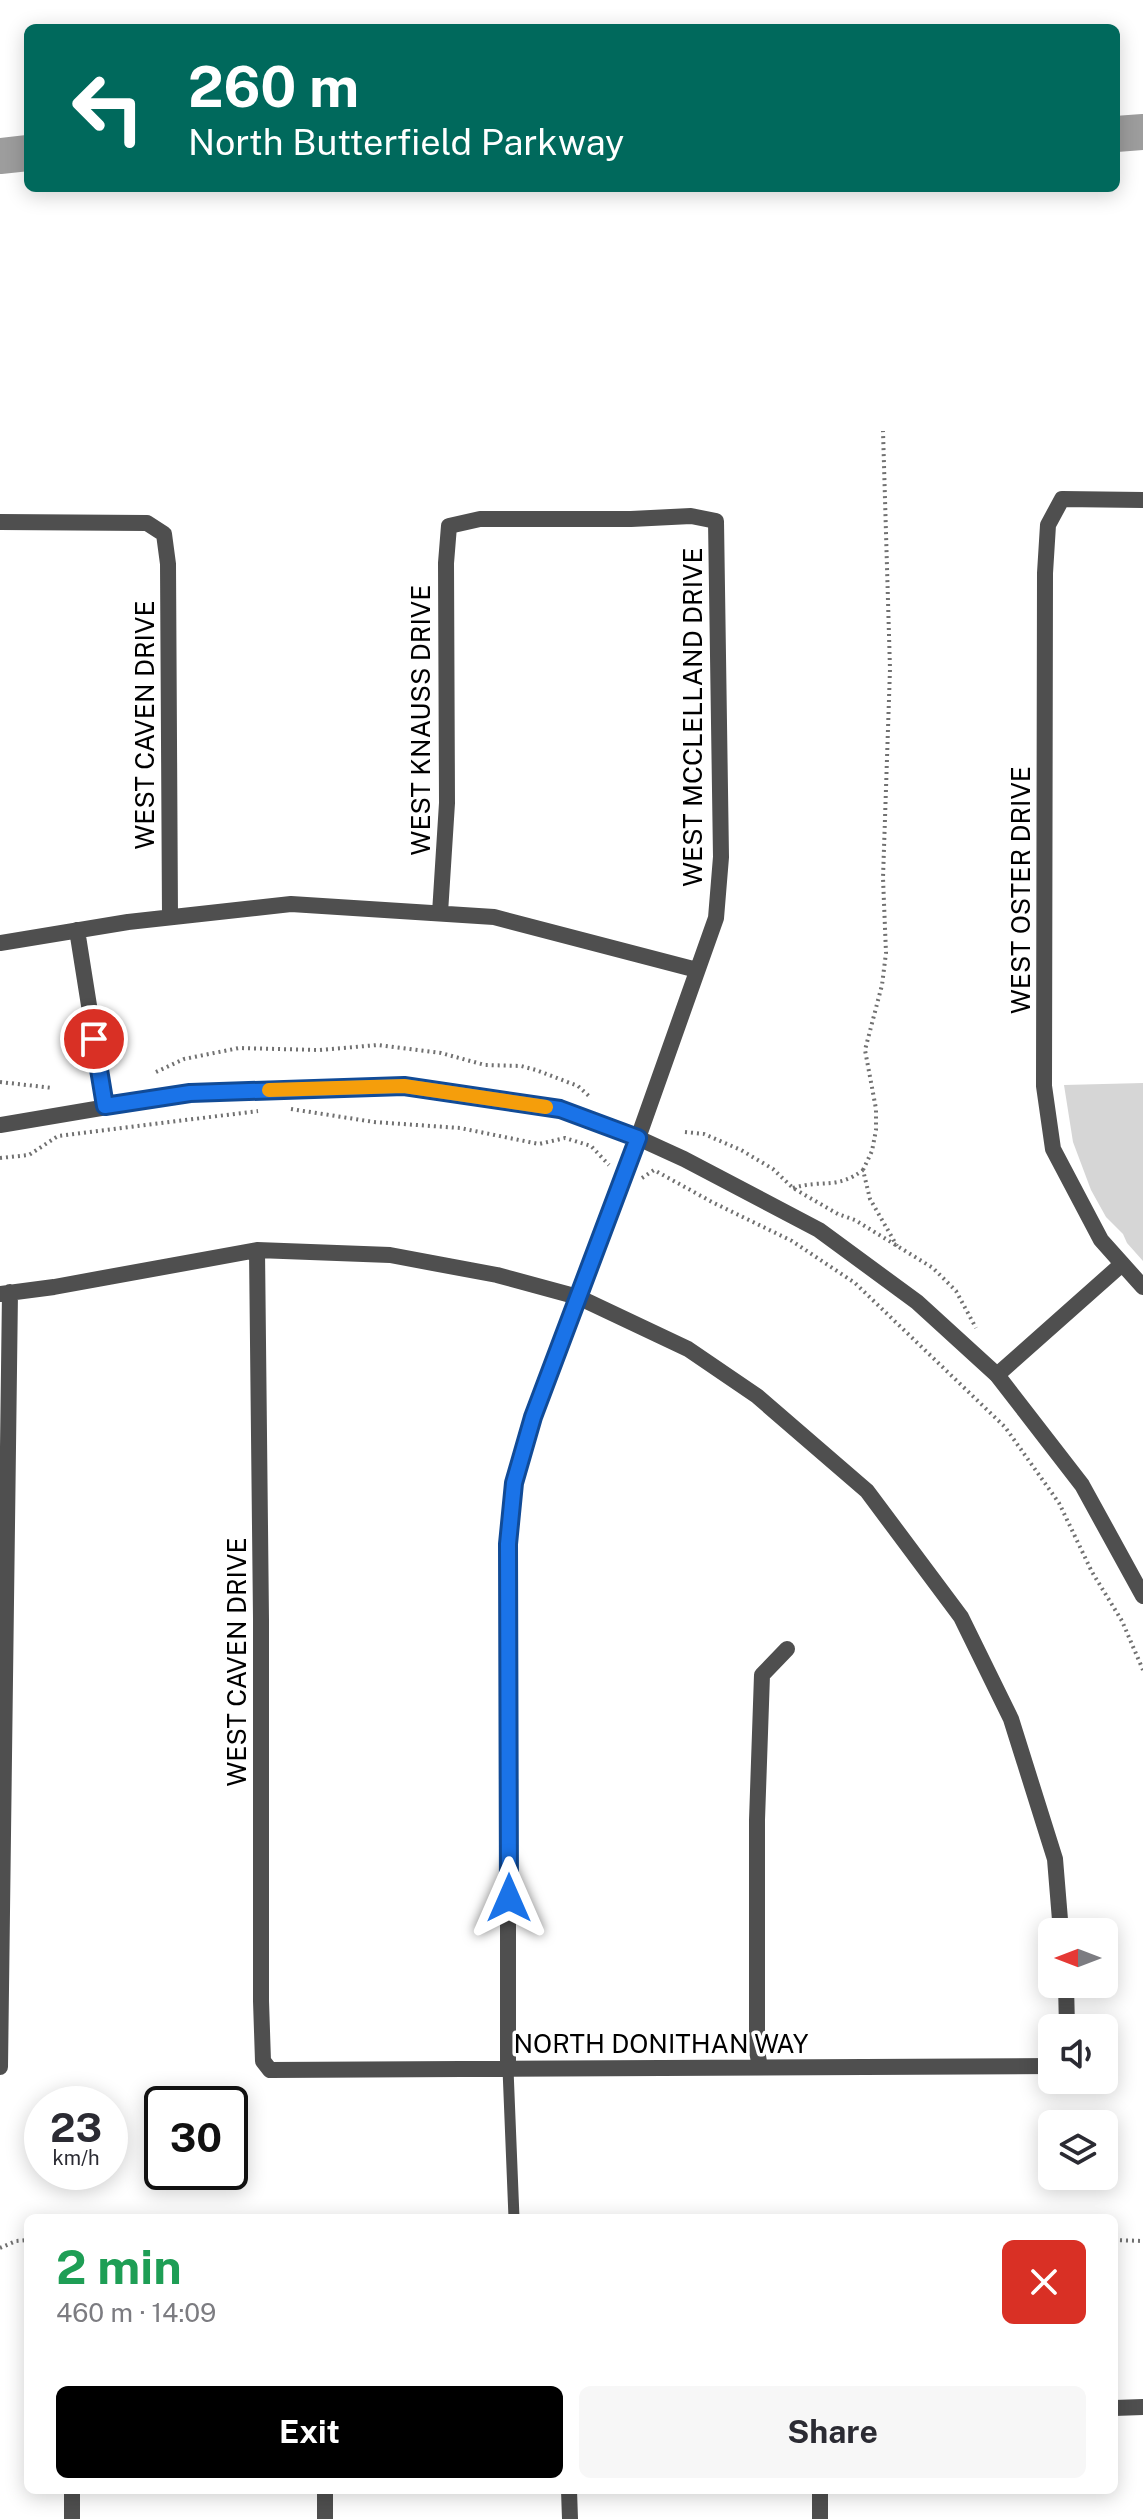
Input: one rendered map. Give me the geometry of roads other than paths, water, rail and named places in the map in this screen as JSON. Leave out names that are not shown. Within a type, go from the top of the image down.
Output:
[{"type":"street","name":"WEST OSTER DRIVE","points":[[1143,500],[1062,499],[1048,525],[1045,573],[1044,1086],[1053,1149],[1101,1240],[1143,1287]]},
{"type":"street","name":"WEST KNAUSS DRIVE","points":[[440,913],[447,803],[446,590],[449,526],[480,519],[691,516],[716,521]]},
{"type":"street","name":"WEST MCCLELLAND DRIVE","points":[[638,1138],[716,918],[721,857],[716,521]]},
{"type":"street","name":"WEST CAVEN DRIVE","points":[[0,522],[147,523],[164,534],[168,564],[170,917]]},
{"type":"street","points":[[0,943],[170,917],[291,904],[494,917],[697,970]]},
{"type":"street","points":[[77,930],[105,1106]]},
{"type":"street","points":[[0,1125],[190,1093],[404,1086],[560,1109],[638,1138],[819,1230],[917,1302],[997,1375],[1082,1485],[1143,1596]]},
{"type":"street","points":[[508,2069],[508,1544],[514,1483],[533,1417],[638,1138]]},
{"type":"street","points":[[0,2067],[5,1293],[257,1250],[390,1255],[497,1275],[578,1297],[688,1349],[757,1396],[867,1491],[961,1617],[1011,1719],[1055,1859],[1060,1918]]},
{"type":"street","name":"WEST CAVEN DRIVE","points":[[257,1250],[261,2001],[263,2061],[270,2070]]},
{"type":"street","points":[[997,1375],[1122,1264]]},
{"type":"street","points":[[760,2067],[757,2051],[757,1820],[762,1675],[787,1649]]},
{"type":"street","name":"NORTH DONITHAN WAY","points":[[270,2070],[1038,2066]]},
{"type":"street","points":[[1118,2408],[1143,2407]]},
{"type":"street","points":[[72,2494],[72,2519]]},
{"type":"street","points":[[325,2494],[325,2519]]},
{"type":"street","points":[[569,2494],[570,2519]]},
{"type":"street","points":[[820,2494],[820,2519]]},
{"type":"lane","points":[[508,2069],[514,2214]]},
{"type":"waterway","points":[[1120,134],[1143,132]]},
{"type":"waterway","points":[[0,156],[24,153]]}]
